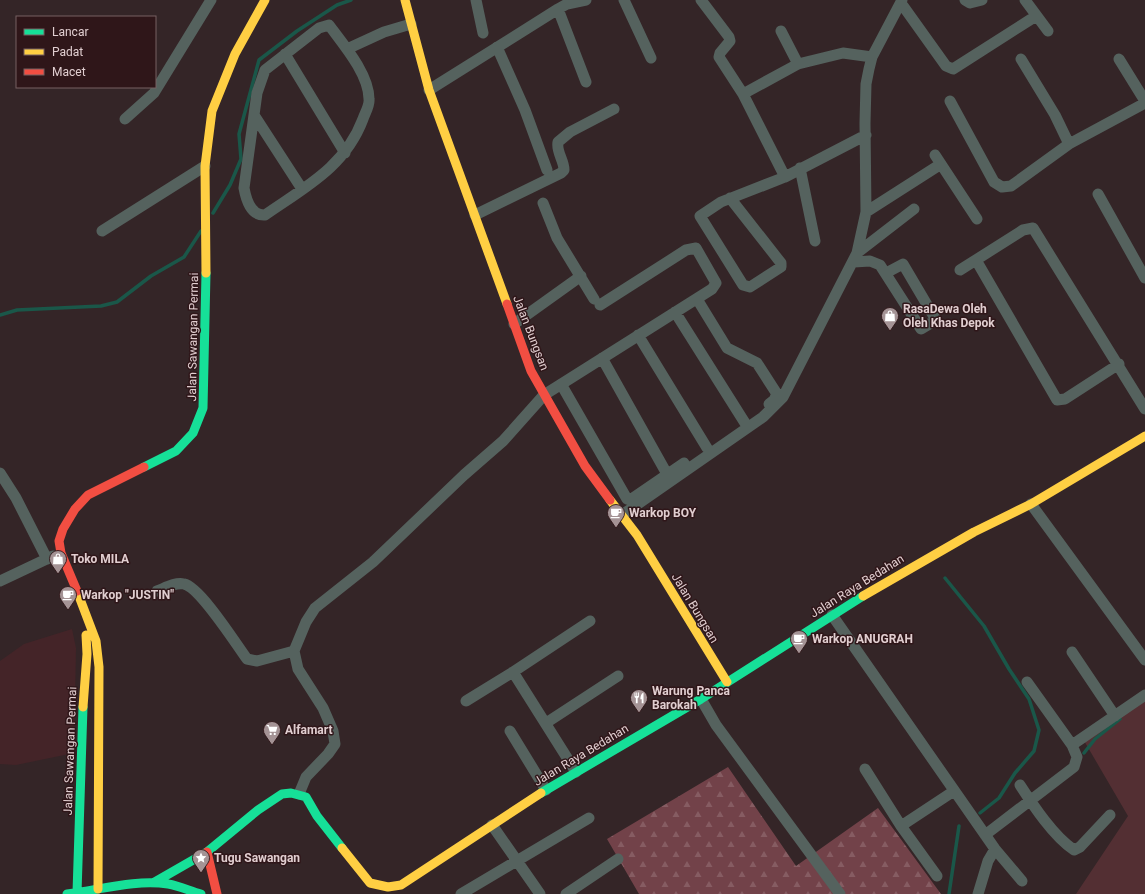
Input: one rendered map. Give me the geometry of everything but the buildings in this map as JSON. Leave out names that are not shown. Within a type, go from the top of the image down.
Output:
[{"type":"main road","name":"Jalan Sawangan Permai","points":[[98,888],[100,667],[96,641],[61,553],[59,541],[62,529],[75,509],[88,495],[176,451],[193,433],[203,408],[207,242],[205,166],[212,111],[235,54],[265,0]]},
{"type":"main road","name":"Jalan Bungsan","points":[[408,1],[411,24],[429,90],[514,324],[522,351],[544,395],[585,466],[637,535],[727,682]]},
{"type":"main road","name":"Jalan Raya Bedahan","points":[[299,794],[306,797],[317,816],[370,883],[391,888],[406,883],[546,790],[701,699],[832,615],[913,566],[974,532],[1031,504],[1145,437]]},
{"type":"main road","name":"Jalan Sawangan Permai","points":[[77,893],[79,783],[87,654],[84,609]]},
{"type":"main road","points":[[87,654],[98,653]]},
{"type":"main road","points":[[79,783],[99,784]]},
{"type":"main road","points":[[153,883],[207,852],[258,810],[282,794],[299,794]]},
{"type":"main road","points":[[207,852],[217,894]]},
{"type":"main road","points":[[67,894],[98,888],[153,883],[168,884],[201,894]]},
{"type":"street","points":[[125,119],[154,93],[211,0]]},
{"type":"street","points":[[476,0],[484,33]]},
{"type":"street","points":[[429,90],[558,9],[567,4],[586,0]]},
{"type":"street","points":[[624,0],[651,58]]},
{"type":"street","points":[[701,0],[729,37],[730,42],[720,52],[719,57],[743,94],[785,177]]},
{"type":"street","points":[[965,0],[970,3],[982,0]]},
{"type":"street","points":[[1025,0],[1048,31]]},
{"type":"street","points":[[622,515],[763,417],[777,405],[798,370],[855,257],[866,212],[866,84],[872,57],[901,1],[946,66],[952,69],[1036,16]]},
{"type":"street","points":[[558,9],[586,82]]},
{"type":"street","points":[[347,49],[384,32],[411,24]]},
{"type":"street","points":[[329,25],[347,49],[365,79],[370,100],[356,137],[345,152],[324,174],[265,214],[255,213],[246,198],[244,188],[257,93],[264,70],[319,28],[329,25]]},
{"type":"street","points":[[781,31],[798,64]]},
{"type":"street","points":[[497,47],[525,110],[547,170]]},
{"type":"street","points":[[743,94],[798,64],[843,53],[872,57]]},
{"type":"street","points":[[285,54],[345,152]]},
{"type":"street","points":[[950,101],[994,182],[1002,186],[1011,186],[1069,144],[1145,102],[1119,58]]},
{"type":"street","points":[[1021,59],[1055,115],[1069,144]]},
{"type":"street","points":[[475,215],[561,173],[564,170],[564,165],[558,148],[558,142],[570,132],[614,109]]},
{"type":"street","points":[[254,115],[302,189]]},
{"type":"street","points":[[730,198],[781,263],[781,267],[776,272],[750,287],[743,285],[700,216],[730,198],[785,177],[866,135]]},
{"type":"street","points":[[866,212],[938,159],[977,219]]},
{"type":"street","points":[[102,231],[205,166]]},
{"type":"street","points":[[800,168],[815,241]]},
{"type":"street","points":[[1098,194],[1145,278]]},
{"type":"street","points":[[299,794],[306,777],[328,754],[334,744],[333,731],[323,708],[298,669],[294,651],[306,622],[316,608],[373,562],[503,441],[544,395],[697,299],[712,289],[716,283],[696,248],[693,248],[686,250],[597,302],[557,238],[542,203]]},
{"type":"street","points":[[855,257],[914,210]]},
{"type":"street","points":[[960,270],[1024,230],[1033,228],[1145,409]]},
{"type":"street","points":[[855,257],[880,265],[920,328],[936,320],[903,264],[886,273]]},
{"type":"street","points":[[976,260],[1057,400],[1065,399],[1118,364]]},
{"type":"street","points":[[514,324],[581,276]]},
{"type":"street","points":[[561,384],[627,499],[630,500],[745,423],[774,400],[777,394],[757,363],[727,348],[697,299]]},
{"type":"street","points":[[675,312],[745,423]]},
{"type":"street","points":[[638,335],[707,448]]},
{"type":"street","points":[[602,358],[667,474]]},
{"type":"street","points":[[0,473],[16,498],[47,559]]},
{"type":"street","points":[[1031,504],[1145,660]]},
{"type":"street","points":[[2,578],[61,553]]},
{"type":"street","points":[[157,591],[177,584],[187,585],[218,617],[247,659],[257,661],[294,651]]},
{"type":"street","points":[[832,615],[985,835],[1022,881]]},
{"type":"street","points":[[466,701],[590,621]]},
{"type":"street","points":[[1072,652],[1115,716]]},
{"type":"street","points":[[513,672],[576,772]]},
{"type":"street","points":[[546,723],[618,676]]},
{"type":"street","points":[[985,835],[1031,802],[1074,767],[1077,758],[1072,745],[1027,682]]},
{"type":"street","points":[[1072,745],[1145,695]]},
{"type":"street","points":[[701,699],[716,725],[840,894]]},
{"type":"street","points":[[510,731],[546,790]]},
{"type":"street","points":[[865,769],[901,826],[937,876]]},
{"type":"street","points":[[1020,785],[1031,802],[1067,845],[1074,850],[1080,847],[1110,815]]},
{"type":"street","points":[[901,826],[954,791]]},
{"type":"street","points":[[461,894],[589,818]]},
{"type":"street","points":[[492,825],[540,894]]},
{"type":"street","points":[[978,894],[988,861],[995,849]]},
{"type":"street","points":[[566,894],[618,860]]},
{"type":"shaded area","points":[[72,629],[76,648],[74,753],[16,765],[0,764],[0,661],[24,644]]},
{"type":"shaded area","points":[[1145,691],[1145,894],[1076,894],[1128,816],[1083,739]]},
{"type":"green space","points":[[728,767],[796,866],[878,808],[941,894],[639,894],[607,839]]},
{"type":"waterway","points":[[213,213],[230,185],[241,159],[239,134],[259,60],[297,31],[337,5],[351,0]]},
{"type":"waterway","points":[[0,315],[17,310],[101,306],[117,302],[151,276],[184,257],[201,231]]},
{"type":"waterway","points":[[945,578],[984,626],[1009,669],[1029,699],[1039,730],[1034,751],[1015,773],[999,798],[980,813]]},
{"type":"waterway","points":[[1084,753],[1095,739],[1120,719]]},
{"type":"waterway","points":[[949,894],[959,826]]},
{"type":"traffic: fast","points":[[144,467],[176,451],[193,433],[203,408],[206,273]]},
{"type":"traffic: fast","points":[[541,793],[701,699],[863,596]]},
{"type":"traffic: fast","points":[[77,893],[83,707]]},
{"type":"traffic: fast","points":[[153,883],[207,852],[258,810],[282,794],[291,793],[306,797],[317,816],[342,848]]},
{"type":"traffic: fast","points":[[67,894],[143,883],[168,884],[201,894]]},
{"type":"traffic: slow","points":[[206,273],[205,166],[212,111],[235,54],[265,0]]},
{"type":"traffic: slow","points":[[405,0],[429,90],[507,304]]},
{"type":"traffic: slow","points":[[863,596],[974,532],[1031,504],[1145,436]]},
{"type":"traffic: slow","points":[[610,500],[637,535],[727,682]]},
{"type":"traffic: slow","points":[[77,591],[96,641],[99,667],[98,889]]},
{"type":"traffic: slow","points":[[83,707],[87,654],[86,635]]},
{"type":"traffic: slow","points":[[342,848],[370,883],[388,887],[401,885],[541,793]]},
{"type":"traffic: jam","points":[[507,304],[531,371],[585,466],[610,500]]},
{"type":"traffic: jam","points":[[77,591],[61,553],[59,541],[63,529],[75,509],[88,495],[144,467]]},
{"type":"traffic: jam","points":[[207,852],[217,894]]},
{"type":"place","name":"RasaDewa Oleh Oleh Khas Depok","points":[[890,331]]},
{"type":"place","name":"Warkop BOY","points":[[616,528]]},
{"type":"place","name":"Toko MILA","points":[[58,574]]},
{"type":"place","name":"Warkop \"JUSTIN\"","points":[[68,610]]},
{"type":"place","name":"Warkop ANUGRAH","points":[[799,654]]},
{"type":"place","name":"Warung Panca Barokah","points":[[639,713]]},
{"type":"place","name":"Alfamart","points":[[272,745]]},
{"type":"place","name":"Tugu Sawangan","points":[[201,873]]}]
